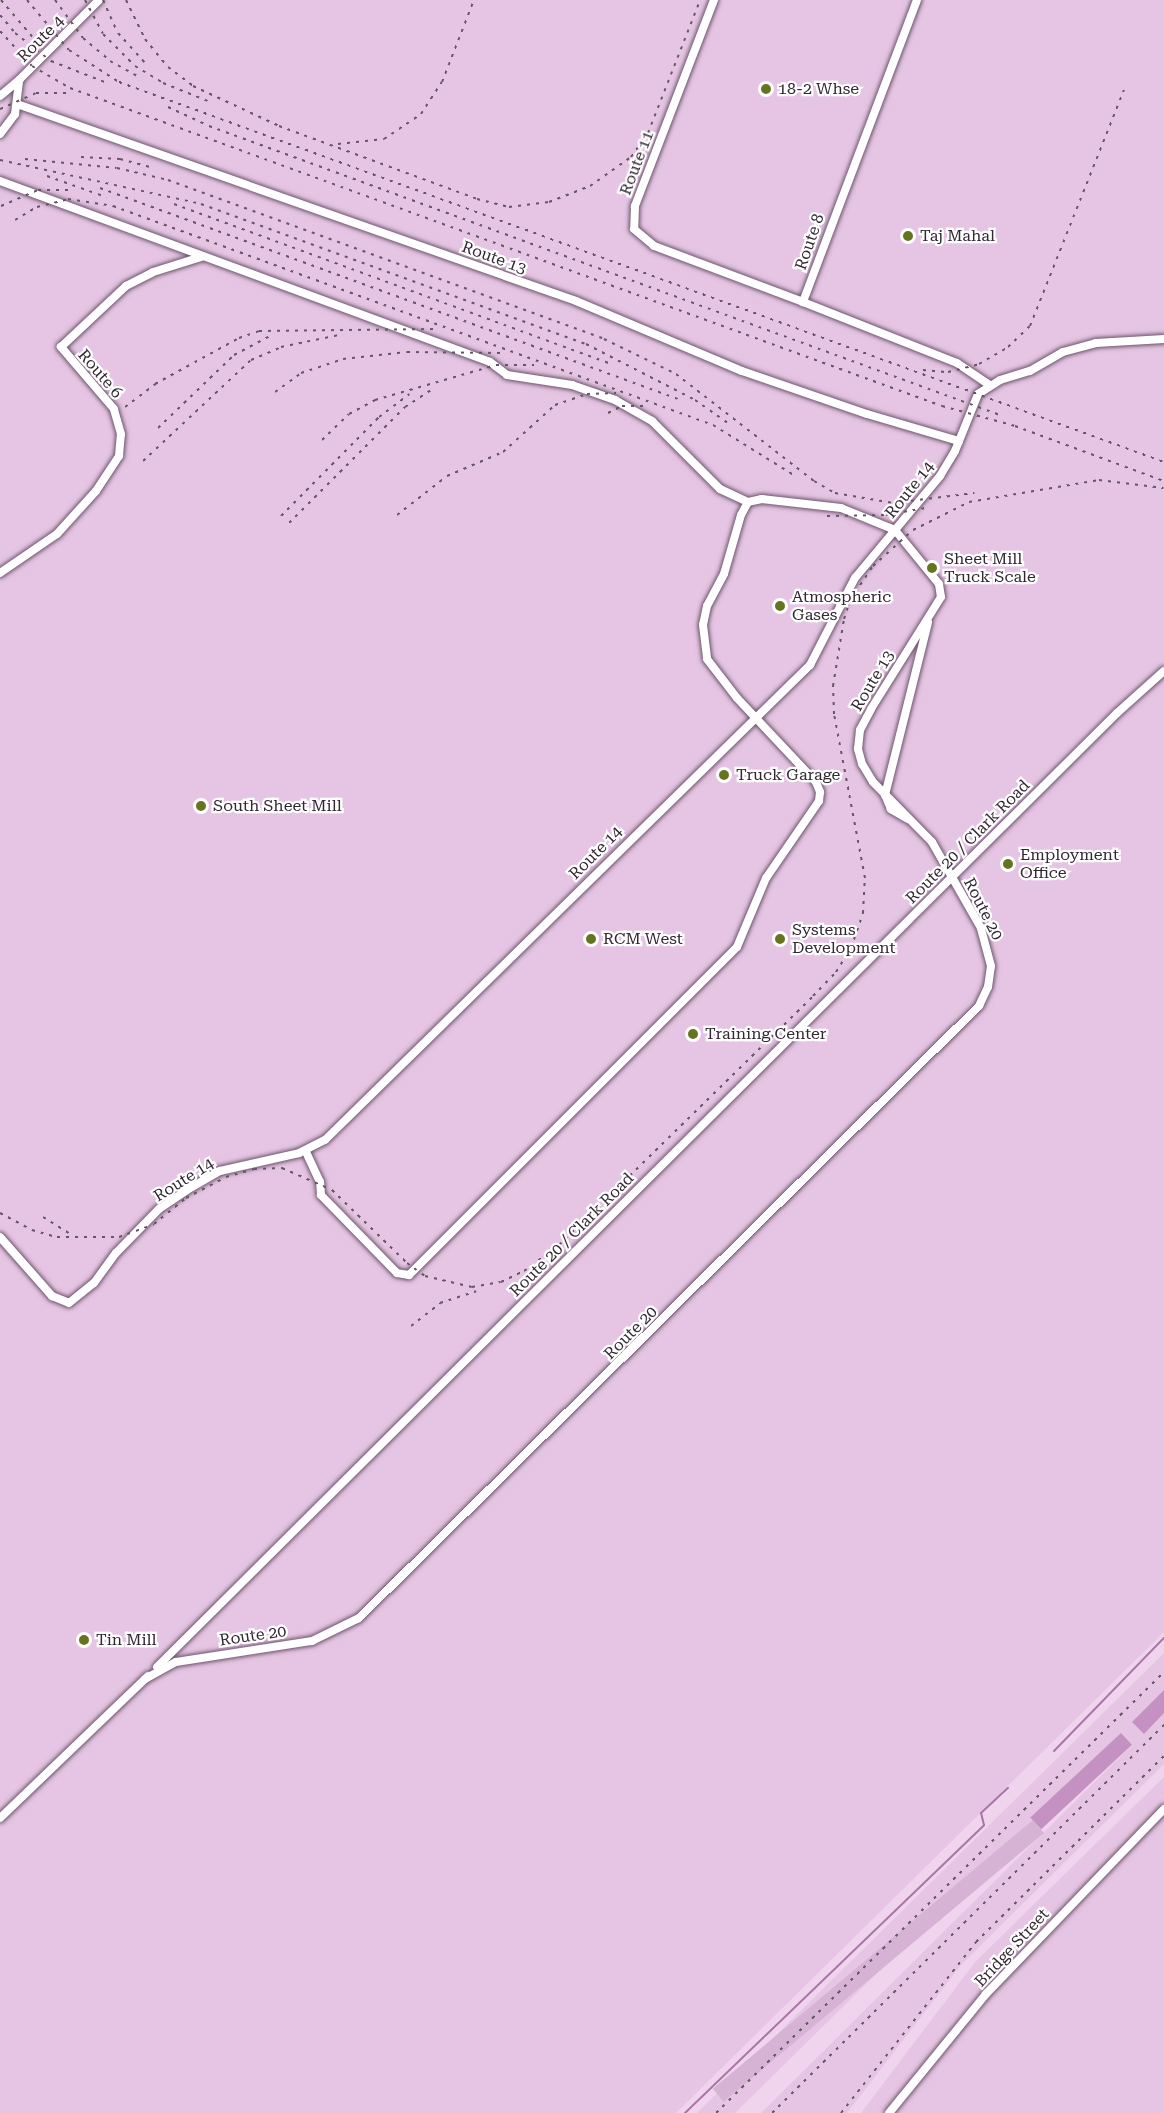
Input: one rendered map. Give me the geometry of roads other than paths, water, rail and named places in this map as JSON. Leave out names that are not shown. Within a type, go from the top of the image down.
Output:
[{"type":"street","name":"Route 4","points":[[0,134],[17,104],[19,80],[99,0]]},
{"type":"street","name":"Route 11","points":[[714,0],[635,206],[633,229],[654,246],[803,303]]},
{"type":"street","name":"Route 8","points":[[803,303],[843,188],[917,0]]},
{"type":"street","points":[[0,96],[19,80]]},
{"type":"street","name":"Route 13","points":[[17,104],[576,302],[742,370],[867,414],[959,441]]},
{"type":"street","name":"Route 13","points":[[0,181],[490,362],[507,375],[572,386],[626,406],[652,421],[720,489],[748,502],[762,499],[841,508],[895,530],[939,584],[941,597],[860,729],[858,749],[862,764],[885,795],[891,809],[925,832],[951,877]]},
{"type":"street","name":"Route 6","points":[[0,573],[57,534],[96,491],[119,456],[122,434],[114,409],[61,347],[126,286],[153,272],[202,257]]},
{"type":"street","points":[[803,303],[957,363],[990,385],[1049,363],[1063,352],[1096,343],[1164,339]]},
{"type":"street","name":"Route 14","points":[[0,1237],[52,1296],[69,1303],[94,1283],[116,1253],[159,1209],[192,1187],[220,1171],[305,1150],[325,1140],[356,1112],[454,1010],[810,665],[848,589],[940,476],[959,441],[978,394],[990,385]]},
{"type":"street","points":[[305,1150],[320,1182],[321,1195],[398,1273],[409,1275],[737,947],[766,878],[819,801],[816,782],[755,717],[707,659],[703,625],[748,502]]},
{"type":"street","name":"Route 13","points":[[885,795],[930,615]]},
{"type":"street","name":"Route 20 / Clark Road","points":[[0,1818],[145,1679],[951,877],[1164,671]]},
{"type":"street","name":"Route 20","points":[[145,1679],[176,1662],[312,1641],[359,1618],[955,1033],[983,1000],[992,966],[981,928],[951,877]]},
{"type":"street","name":"Bridge Street","points":[[889,2113],[978,2003],[1164,1809]]},
{"type":"waterway","points":[[1054,1751],[1164,1638]]},
{"type":"waterway","points":[[685,2113],[984,1825],[981,1813],[1008,1788]]},
{"type":"railway","points":[[1,0],[36,41]]},
{"type":"railway","points":[[27,0],[69,50],[119,82],[1164,462]]},
{"type":"railway","points":[[55,0],[83,38],[110,61],[139,77]]},
{"type":"railway","points":[[85,0],[103,34],[135,66],[163,83],[208,101]]},
{"type":"railway","points":[[103,0],[118,33],[146,64]]},
{"type":"railway","points":[[126,0],[145,39],[168,67],[193,86],[279,126],[477,199],[509,207],[549,202],[590,186],[631,157],[648,133],[700,0]]},
{"type":"railway","points":[[338,144],[384,139],[421,114],[442,82],[474,0]]},
{"type":"railway","points":[[0,15],[15,33],[51,61],[107,83]]},
{"type":"railway","points":[[0,31],[32,66],[70,88],[942,406],[1015,426],[1164,481]]},
{"type":"railway","points":[[923,370],[948,372],[979,364],[1008,347],[1030,326],[1124,90]]},
{"type":"railway","points":[[0,109],[36,93],[72,93]]},
{"type":"railway","points":[[168,107],[209,126],[1000,415]]},
{"type":"railway","points":[[81,157],[120,159],[149,167]]},
{"type":"railway","points":[[25,159],[117,168],[168,180],[604,339],[676,374],[814,481],[835,493],[893,503],[974,493]]},
{"type":"railway","points":[[0,160],[201,204],[586,344],[695,400],[727,422]]},
{"type":"railway","points":[[47,176],[106,197]]},
{"type":"railway","points":[[100,188],[678,399]]},
{"type":"railway","points":[[1,206],[38,190],[72,190]]},
{"type":"railway","points":[[15,220],[37,207],[68,199],[113,206],[713,425],[797,477]]},
{"type":"railway","points":[[174,204],[611,364]]},
{"type":"railway","points":[[125,407],[155,384],[239,338],[259,331],[439,329]]},
{"type":"railway","points":[[158,428],[234,355],[272,335]]},
{"type":"railway","points":[[143,461],[251,360],[281,347],[339,335]]},
{"type":"railway","points":[[275,392],[301,373],[343,359],[407,352],[503,353]]},
{"type":"railway","points":[[322,440],[349,414],[375,400],[496,365],[534,365]]},
{"type":"railway","points":[[289,523],[405,407],[434,388]]},
{"type":"railway","points":[[397,515],[447,476],[503,452],[555,405],[587,394],[616,393]]},
{"type":"railway","points":[[281,516],[379,417],[409,394]]},
{"type":"railway","points":[[608,413],[622,406],[648,406]]},
{"type":"railway","points":[[0,1213],[32,1230],[57,1237],[119,1237],[154,1224],[186,1198],[226,1177],[254,1169],[282,1168],[332,1190],[407,1263],[425,1276],[472,1287],[501,1282],[524,1271],[559,1245],[813,996],[836,972],[851,948],[863,913],[865,878],[834,714],[833,686],[844,619],[850,600],[873,566],[913,530],[969,502],[1099,480],[1164,488]]},
{"type":"railway","points":[[827,516],[886,515],[925,508]]},
{"type":"railway","points":[[43,1217],[70,1234]]},
{"type":"railway","points":[[411,1326],[440,1303],[476,1291]]},
{"type":"railway","points":[[716,2113],[1164,1672]]},
{"type":"railway","points":[[772,2113],[1164,1725]]},
{"type":"railway","points":[[841,2113],[976,1942],[1164,1756]]},
{"type":"place","name":"18-2 Whse","points":[[766,89]]},
{"type":"place","name":"Taj Mahal","points":[[908,236]]},
{"type":"place","name":"Sheet Mill Truck Scale","points":[[932,568]]},
{"type":"place","name":"Atmospheric Gases","points":[[780,606]]},
{"type":"place","name":"Truck Garage","points":[[724,775]]},
{"type":"place","name":"South Sheet Mill","points":[[201,806]]},
{"type":"place","name":"Employment Office","points":[[1008,864]]},
{"type":"place","name":"RCM West","points":[[591,939]]},
{"type":"place","name":"Systems Development","points":[[780,939]]},
{"type":"place","name":"Training Center","points":[[693,1034]]},
{"type":"place","name":"Tin Mill","points":[[84,1640]]}]
